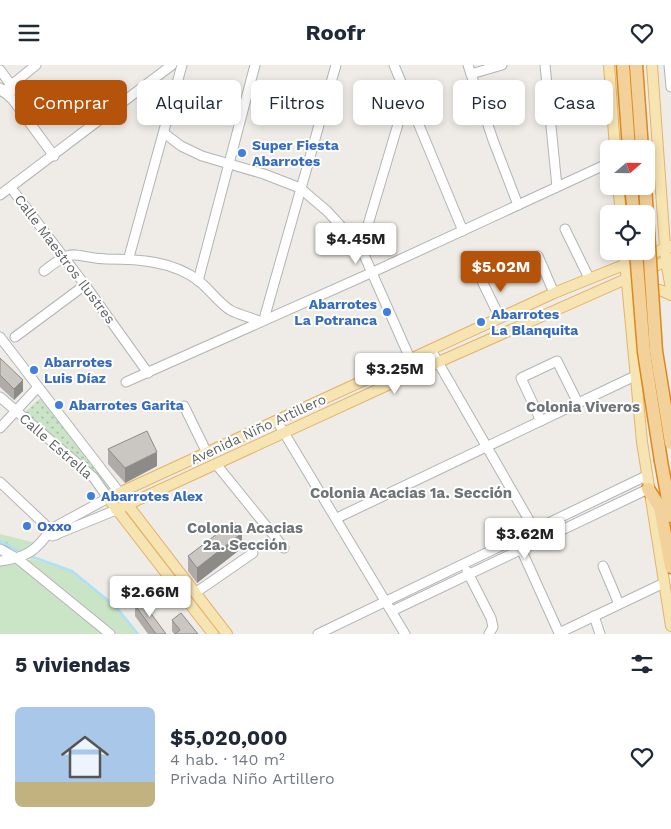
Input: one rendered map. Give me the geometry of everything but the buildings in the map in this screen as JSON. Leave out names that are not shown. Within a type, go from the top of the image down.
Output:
[{"type":"highway","points":[[623,65],[628,140]]},
{"type":"highway","points":[[636,65],[641,140]]},
{"type":"highway","points":[[646,195],[656,351],[671,443]]},
{"type":"highway","points":[[637,260],[644,352],[671,515]]},
{"type":"highway","points":[[648,489],[660,507],[671,567]]},
{"type":"main road","points":[[608,65],[609,80]]},
{"type":"main road","points":[[652,65],[663,226],[668,248],[671,289]]},
{"type":"main road","points":[[613,125],[614,140]]},
{"type":"main road","points":[[655,221],[662,211]]},
{"type":"main road","points":[[663,226],[671,234]]},
{"type":"main road","name":"Avenida Niño Artillero","points":[[108,497],[554,293],[668,248]]},
{"type":"main road","points":[[625,260],[628,305],[646,476],[671,626]]},
{"type":"main road","name":"Avenida Niño Artillero","points":[[116,510],[416,372],[626,277],[668,260]]},
{"type":"main road","points":[[628,305],[634,297],[646,291],[660,290],[671,295]]},
{"type":"main road","points":[[119,492],[127,505],[227,634]]},
{"type":"main road","points":[[108,497],[116,510],[213,634]]},
{"type":"street","points":[[36,65],[2,90],[13,100],[54,156]]},
{"type":"street","name":"Calle Maestros Ilustres","points":[[148,373],[12,188],[172,65]]},
{"type":"street","points":[[129,257],[182,65]]},
{"type":"street","points":[[198,281],[255,65]]},
{"type":"street","points":[[261,320],[336,65]]},
{"type":"street","points":[[394,65],[400,80]]},
{"type":"street","points":[[502,65],[470,69],[518,205]]},
{"type":"street","points":[[544,65],[546,80]]},
{"type":"street","points":[[669,65],[671,86]]},
{"type":"street","points":[[0,70],[11,85],[13,100]]},
{"type":"street","points":[[362,248],[397,125]]},
{"type":"street","points":[[419,125],[464,231]]},
{"type":"street","points":[[550,125],[557,187]]},
{"type":"street","points":[[164,133],[181,146],[202,156],[229,163],[300,188],[327,211],[362,248],[416,372]]},
{"type":"street","points":[[126,382],[261,320],[464,231],[600,167]]},
{"type":"street","points":[[0,195],[12,188]]},
{"type":"street","points":[[565,229],[589,278]]},
{"type":"street","points":[[44,271],[63,256],[77,254],[106,259],[129,257],[167,265],[198,281],[230,310],[261,320]]},
{"type":"street","points":[[538,256],[554,293]]},
{"type":"street","points":[[500,271],[481,279],[500,318]]},
{"type":"street","points":[[15,337],[85,285]]},
{"type":"street","points":[[0,337],[119,492]]},
{"type":"street","points":[[431,350],[540,540]]},
{"type":"street","points":[[541,421],[521,378],[557,361],[578,403]]},
{"type":"street","points":[[337,518],[635,376]]},
{"type":"street","points":[[0,428],[38,387]]},
{"type":"street","name":"Calle Estrella","points":[[0,397],[94,478],[108,497]]},
{"type":"street","points":[[184,406],[207,453]]},
{"type":"street","points":[[277,421],[286,431],[392,611],[402,633]]},
{"type":"street","points":[[216,464],[284,548]]},
{"type":"street","points":[[318,634],[646,476]]},
{"type":"street","points":[[0,482],[54,532]]},
{"type":"street","points":[[392,611],[648,489]]},
{"type":"street","name":"Avenida Niño Artillero","points":[[22,558],[54,532],[108,497]]},
{"type":"street","name":"Avenida Niño Artillero","points":[[54,532],[116,510]]},
{"type":"street","points":[[0,549],[22,558],[110,634]]},
{"type":"street","points":[[521,549],[559,633],[664,583]]},
{"type":"street","points":[[196,593],[253,553]]},
{"type":"street","points":[[0,561],[22,558]]},
{"type":"street","points":[[464,564],[491,619],[492,627],[489,634]]},
{"type":"street","points":[[603,566],[619,605]]},
{"type":"street","points":[[594,616],[605,633]]},
{"type":"green space","points":[[43,396],[114,494],[111,495],[24,413]]},
{"type":"green space","points":[[0,534],[44,545],[32,559],[14,556],[0,547]]},
{"type":"green space","points":[[33,559],[73,571],[116,607],[138,634],[0,634],[0,566]]},
{"type":"waterway","points":[[0,541],[23,553]]},
{"type":"waterway","points":[[30,556],[72,571],[116,607],[138,634]]},
{"type":"place","name":"Super Fiesta Abarrotes","points":[[242,153]]},
{"type":"place","name":"Abarrotes La Potranca","points":[[387,312]]},
{"type":"place","name":"Abarrotes La Blanquita","points":[[481,322]]},
{"type":"place","name":"Abarrotes Luis Díaz","points":[[34,370]]},
{"type":"place","name":"Abarrotes Garita","points":[[59,405]]},
{"type":"place","name":"Abarrotes Alex","points":[[91,496]]},
{"type":"place","name":"Oxxo","points":[[27,526]]},
{"type":"district","name":"Colonia Viveros","points":[[583,407]]},
{"type":"district","name":"Colonia Acacias 1a. Sección","points":[[411,493]]},
{"type":"district","name":"Colonia Acacias 2a. Sección","points":[[245,536]]}]
